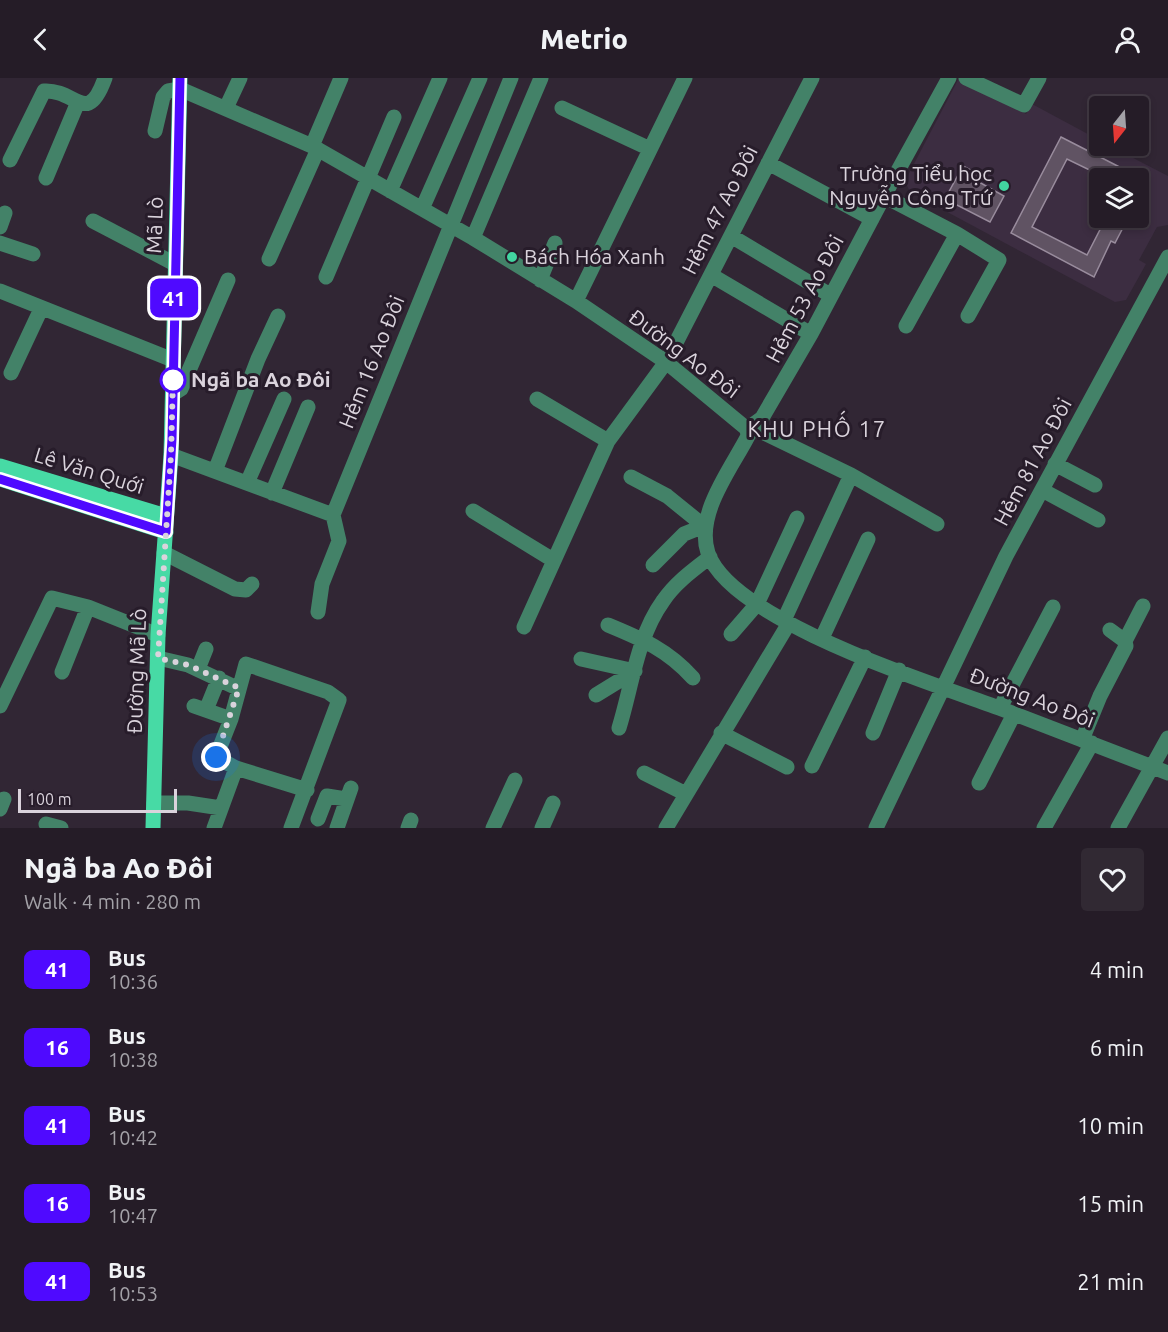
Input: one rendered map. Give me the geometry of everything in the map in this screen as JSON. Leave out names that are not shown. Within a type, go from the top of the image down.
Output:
[{"type":"main road","name":"Mã Lò","points":[[166,524],[173,394],[180,81]]},
{"type":"main road","name":"Lê Văn Quới","points":[[0,466],[166,524]]},
{"type":"main road","name":"Lê Văn Quới","points":[[0,479],[166,524]]},
{"type":"main road","name":"Đường Mã Lò","points":[[153,828],[158,635],[166,524]]},
{"type":"street","points":[[10,160],[44,91],[52,90],[83,104],[93,102],[105,78]]},
{"type":"street","points":[[226,108],[240,78]]},
{"type":"street","points":[[269,259],[341,78]]},
{"type":"street","points":[[390,191],[440,78]]},
{"type":"street","points":[[422,209],[480,78]]},
{"type":"street","name":"Hẻm 16 Ao Đôi","points":[[333,515],[449,225],[512,78]]},
{"type":"street","points":[[473,238],[541,78]]},
{"type":"street","points":[[576,301],[648,148],[684,78]]},
{"type":"street","name":"Hẻm 47 Ao Đôi","points":[[524,627],[608,441],[666,362],[812,78]]},
{"type":"street","name":"Hẻm 53 Ao Đôi","points":[[747,429],[762,418],[811,334],[830,295],[950,78]]},
{"type":"street","points":[[966,78],[1024,105],[1039,78]]},
{"type":"street","points":[[155,131],[163,97],[180,81]]},
{"type":"street","name":"Đường Ao Đôi","points":[[180,81],[226,108],[315,148],[473,238],[576,301],[666,362],[747,429],[748,436],[713,500],[704,526],[710,557],[720,573],[758,604],[787,622],[865,657],[1161,770]]},
{"type":"street","points":[[45,177],[78,102]]},
{"type":"street","points":[[562,108],[648,148]]},
{"type":"street","points":[[326,277],[394,117]]},
{"type":"street","points":[[768,163],[872,219]]},
{"type":"street","points":[[884,196],[957,234],[999,260],[968,316]]},
{"type":"street","points":[[93,221],[175,264]]},
{"type":"street","points":[[906,326],[957,234]]},
{"type":"street","points":[[731,236],[830,295]]},
{"type":"street","points":[[0,243],[33,254]]},
{"type":"street","points":[[540,280],[555,243]]},
{"type":"street","name":"Hẻm 81 Ao Đôi","points":[[876,828],[909,764],[943,687],[1055,464],[1167,259]]},
{"type":"street","points":[[711,275],[811,334]]},
{"type":"street","points":[[173,394],[181,389],[228,280]]},
{"type":"street","points":[[0,291],[173,360]]},
{"type":"street","points":[[11,373],[41,309]]},
{"type":"street","points":[[215,471],[258,359],[278,315]]},
{"type":"street","points":[[247,483],[284,399]]},
{"type":"street","points":[[537,399],[608,441]]},
{"type":"street","points":[[272,493],[308,407]]},
{"type":"street","points":[[747,429],[762,432],[851,475],[937,524]]},
{"type":"street","points":[[171,455],[333,515],[339,541],[322,584],[318,612]]},
{"type":"street","points":[[1055,464],[1095,486]]},
{"type":"street","points":[[666,828],[787,622],[851,475]]},
{"type":"street","points":[[631,477],[667,496],[704,526],[684,534],[653,565]]},
{"type":"street","points":[[1042,490],[1098,520]]},
{"type":"street","points":[[472,511],[553,560]]},
{"type":"street","points":[[731,634],[758,604],[798,518]]},
{"type":"street","points":[[822,638],[868,539]]},
{"type":"street","points":[[164,553],[235,589],[246,590],[252,584]]},
{"type":"street","points":[[619,728],[644,640],[662,601],[685,576],[710,557]]},
{"type":"street","points":[[0,706],[52,598],[88,607],[158,635]]},
{"type":"street","points":[[1044,828],[1087,742],[1100,696],[1122,658],[1126,646],[1125,641],[1143,606]]},
{"type":"street","points":[[62,672],[88,607]]},
{"type":"street","points":[[979,783],[1007,711],[1053,607]]},
{"type":"street","points":[[608,625],[644,640],[675,658],[693,678]]},
{"type":"street","points":[[1110,630],[1125,641]]},
{"type":"street","points":[[198,669],[206,649]]},
{"type":"street","points":[[812,766],[865,657]]},
{"type":"street","points":[[158,658],[198,669],[239,688]]},
{"type":"street","points":[[581,659],[635,671]]},
{"type":"street","points":[[291,828],[307,790],[339,700],[328,692],[246,664],[231,718],[216,757],[236,768],[307,790]]},
{"type":"street","points":[[873,733],[899,670]]},
{"type":"street","points":[[596,695],[635,671]]},
{"type":"street","points":[[219,678],[200,708],[231,718]]},
{"type":"street","points":[[721,733],[787,767]]},
{"type":"street","points":[[1118,828],[1161,770],[1168,738]]},
{"type":"street","points":[[214,828],[236,768]]},
{"type":"street","points":[[644,773],[686,794]]},
{"type":"street","points":[[493,828],[515,780]]},
{"type":"street","points":[[318,819],[327,796],[348,794],[337,828]]},
{"type":"street","points":[[154,803],[188,803],[221,808]]},
{"type":"street","points":[[542,828],[553,803]]},
{"type":"shaded area","name":"Trường Tiểu học Nguyễn Công Trứ","points":[[959,78],[1026,114],[1032,104],[1089,135],[1089,156],[1129,156],[1168,176],[1168,225],[1157,227],[1139,260],[1146,264],[1126,300],[1115,302],[910,192],[905,181]]},
{"type":"building","points":[[1061,137],[1089,151],[1089,156],[1098,156],[1121,168],[1089,170],[1067,159],[1032,227],[1087,255],[1101,228],[1123,228],[1115,243],[1111,241],[1094,277],[1011,233]]},
{"type":"building","points":[[963,166],[980,175],[977,181],[1004,196],[990,222],[945,199]]},
{"type":"bus line","name":"41","points":[[0,479],[166,532],[172,439],[180,78]]},
{"type":"place","name":"Trường Tiểu học Nguyễn Công Trứ","points":[[1004,186]]},
{"type":"place","name":"Bách Hóa Xanh","points":[[512,257]]},
{"type":"place","name":"Ngã ba Ao Đôi","points":[[173,380]]},
{"type":"district","name":"KHU PHỐ 17","points":[[817,429]]},
{"type":"route","points":[[173,380],[173,377],[171,455],[158,658],[188,665],[239,688],[231,718],[216,757]]}]
